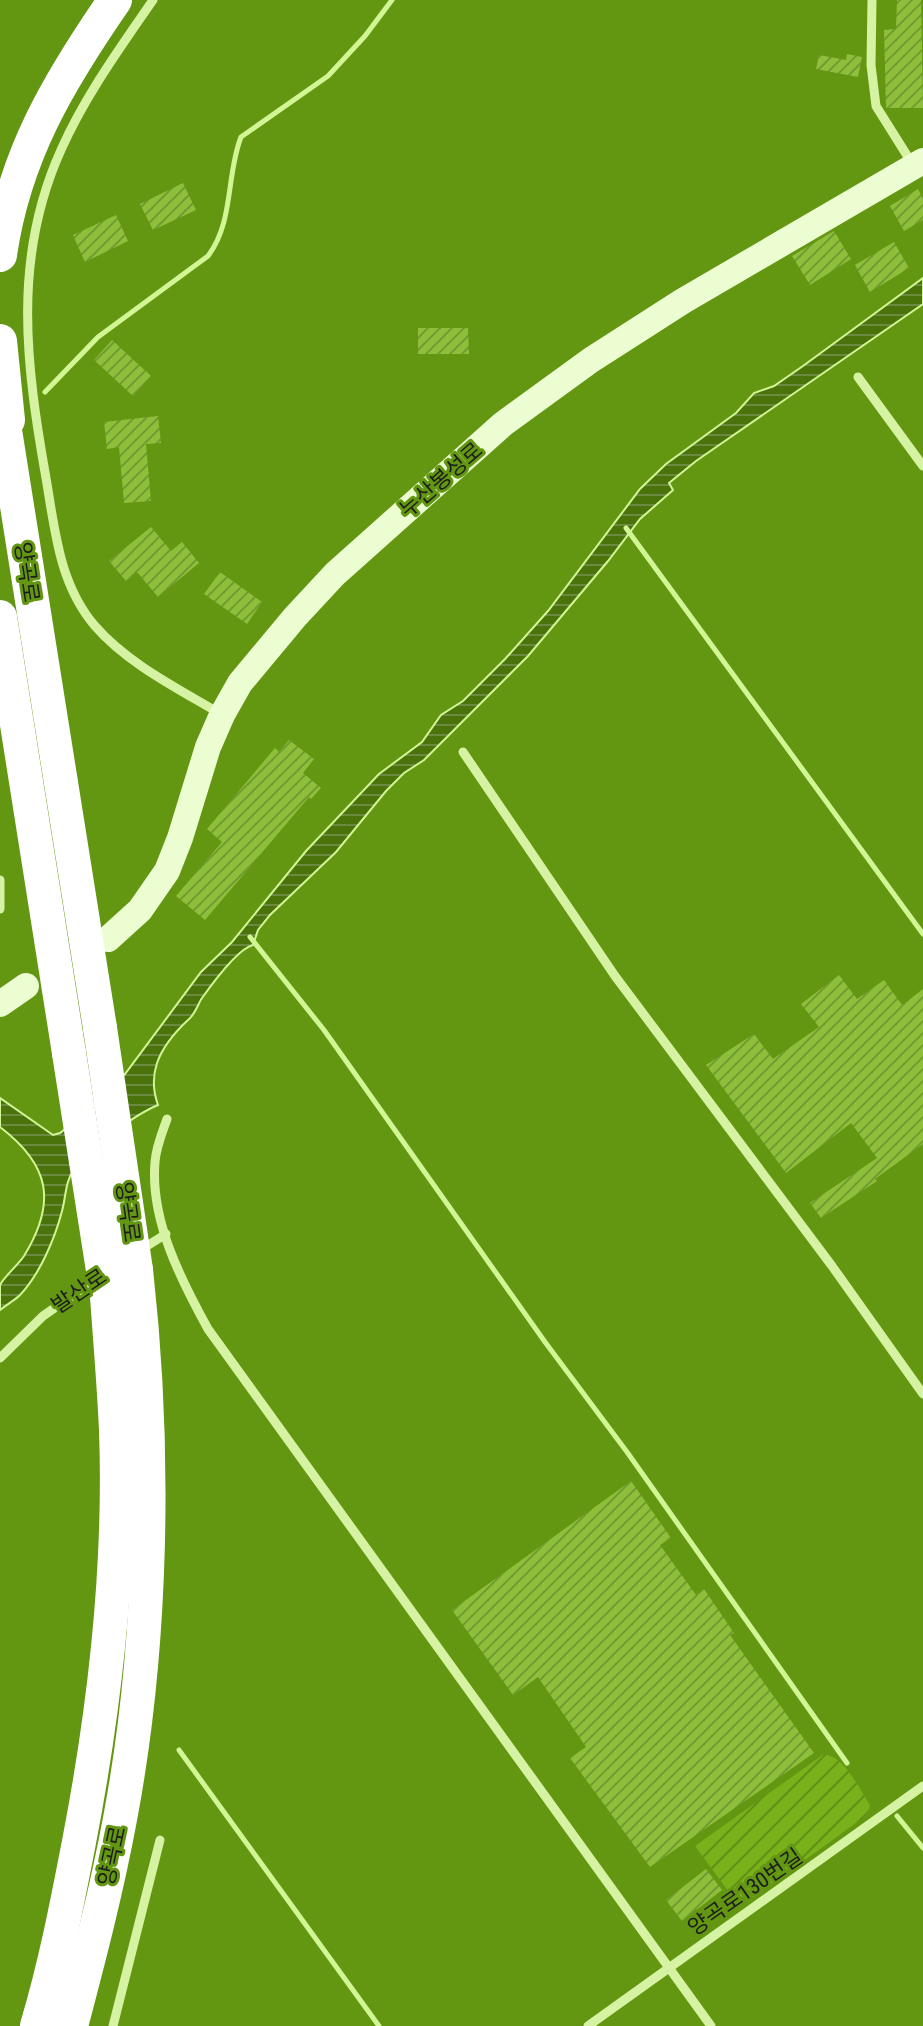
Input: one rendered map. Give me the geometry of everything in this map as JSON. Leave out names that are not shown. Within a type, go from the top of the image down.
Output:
[{"type":"highway","points":[[0,255],[11,198],[40,122],[58,85],[115,0]]},
{"type":"highway","points":[[0,341],[14,488]]},
{"type":"highway","name":"양곡로","points":[[0,399],[100,1028],[146,1355],[149,1449],[146,1571],[138,1694],[120,1817],[97,1927],[71,2026]]},
{"type":"highway","name":"양곡로","points":[[0,617],[107,1296],[116,1431],[115,1557],[105,1683],[65,1917],[37,2026]]},
{"type":"street","name":"누산봉성로","points":[[108,939],[140,910],[167,871],[222,715],[257,661],[313,598],[387,527],[503,424],[591,360],[683,301],[918,164]]},
{"type":"street","points":[[0,1004],[26,986]]},
{"type":"lane","points":[[153,0],[93,90],[48,180],[28,271],[26,329],[41,451],[59,555],[74,595],[108,639],[172,685],[222,715]]},
{"type":"lane","points":[[872,0],[871,65],[876,106],[918,164]]},
{"type":"lane","points":[[858,377],[923,466]]},
{"type":"lane","points":[[463,752],[615,976],[832,1266],[923,1394]]},
{"type":"lane","points":[[0,880],[0,909]]},
{"type":"lane","points":[[167,1119],[155,1163],[155,1185],[166,1234],[189,1294],[208,1329],[711,2026]]},
{"type":"lane","name":"발산로","points":[[0,1358],[43,1316],[69,1296],[166,1234]]},
{"type":"lane","name":"양곡로130번길","points":[[588,2026],[923,1786]]},
{"type":"lane","points":[[113,2026],[160,1840]]},
{"type":"shaded area","points":[[923,278],[923,304],[696,461],[669,483],[673,490],[640,519],[528,656],[424,760],[404,773],[386,791],[336,852],[270,915],[258,930],[253,945],[225,968],[163,1051],[154,1079],[158,1105],[112,1133],[74,1169],[46,1255],[20,1295],[0,1310],[0,1285],[24,1256],[34,1237],[44,1201],[38,1170],[17,1141],[0,1127],[0,1098],[53,1135],[97,1104],[125,1074],[201,972],[232,942],[306,851],[379,774],[422,742],[441,715],[463,701],[548,611],[640,489],[666,464],[736,413],[754,393],[774,386]]},
{"type":"shaded area","points":[[824,1754],[839,1761],[851,1774],[870,1805],[867,1815],[740,1907],[695,1846]]},
{"type":"building","points":[[897,0],[921,0],[923,108],[886,108],[884,30],[896,29]]},
{"type":"building","points":[[847,54],[862,57],[858,77],[816,69],[819,55],[846,60]]},
{"type":"building","points":[[183,183],[196,210],[153,230],[140,204]]},
{"type":"building","points":[[918,189],[923,199],[923,220],[904,231],[890,206]]},
{"type":"building","points":[[116,215],[128,241],[85,262],[73,235]]},
{"type":"building","points":[[834,231],[851,259],[810,285],[792,256]]},
{"type":"building","points":[[894,242],[909,268],[870,292],[855,265]]},
{"type":"building","points":[[418,328],[468,328],[469,354],[418,354]]},
{"type":"building","points":[[112,340],[151,376],[133,396],[94,360]]},
{"type":"building","points":[[158,416],[161,443],[146,444],[151,501],[124,503],[119,447],[107,449],[104,422]]},
{"type":"building","points":[[151,527],[171,551],[182,542],[199,563],[158,597],[137,572],[126,581],[109,561]]},
{"type":"building","points":[[220,572],[262,602],[247,624],[204,594]]},
{"type":"building","points":[[289,740],[314,759],[303,773],[321,788],[311,799],[309,797],[205,920],[176,896],[222,842],[207,829],[275,748],[279,752]]},
{"type":"building","points":[[839,975],[857,999],[884,980],[902,1005],[923,989],[923,1144],[875,1179],[877,1181],[821,1218],[810,1203],[877,1158],[851,1123],[786,1173],[706,1065],[754,1034],[773,1059],[819,1027],[801,1004]]},
{"type":"building","points":[[631,1481],[671,1538],[660,1545],[696,1595],[704,1589],[734,1633],[730,1635],[814,1753],[650,1867],[570,1758],[586,1747],[538,1677],[513,1695],[452,1610]]},
{"type":"building","points":[[706,1869],[722,1890],[682,1921],[666,1900]]},
{"type":"waterway","points":[[45,392],[98,337],[208,256],[222,228],[241,137],[328,76],[365,36],[392,0]]},
{"type":"waterway","points":[[626,528],[923,934]]},
{"type":"waterway","points":[[250,937],[324,1030],[847,1763]]},
{"type":"waterway","points":[[179,1750],[379,2026]]},
{"type":"waterway","points":[[897,1816],[923,1848]]}]
